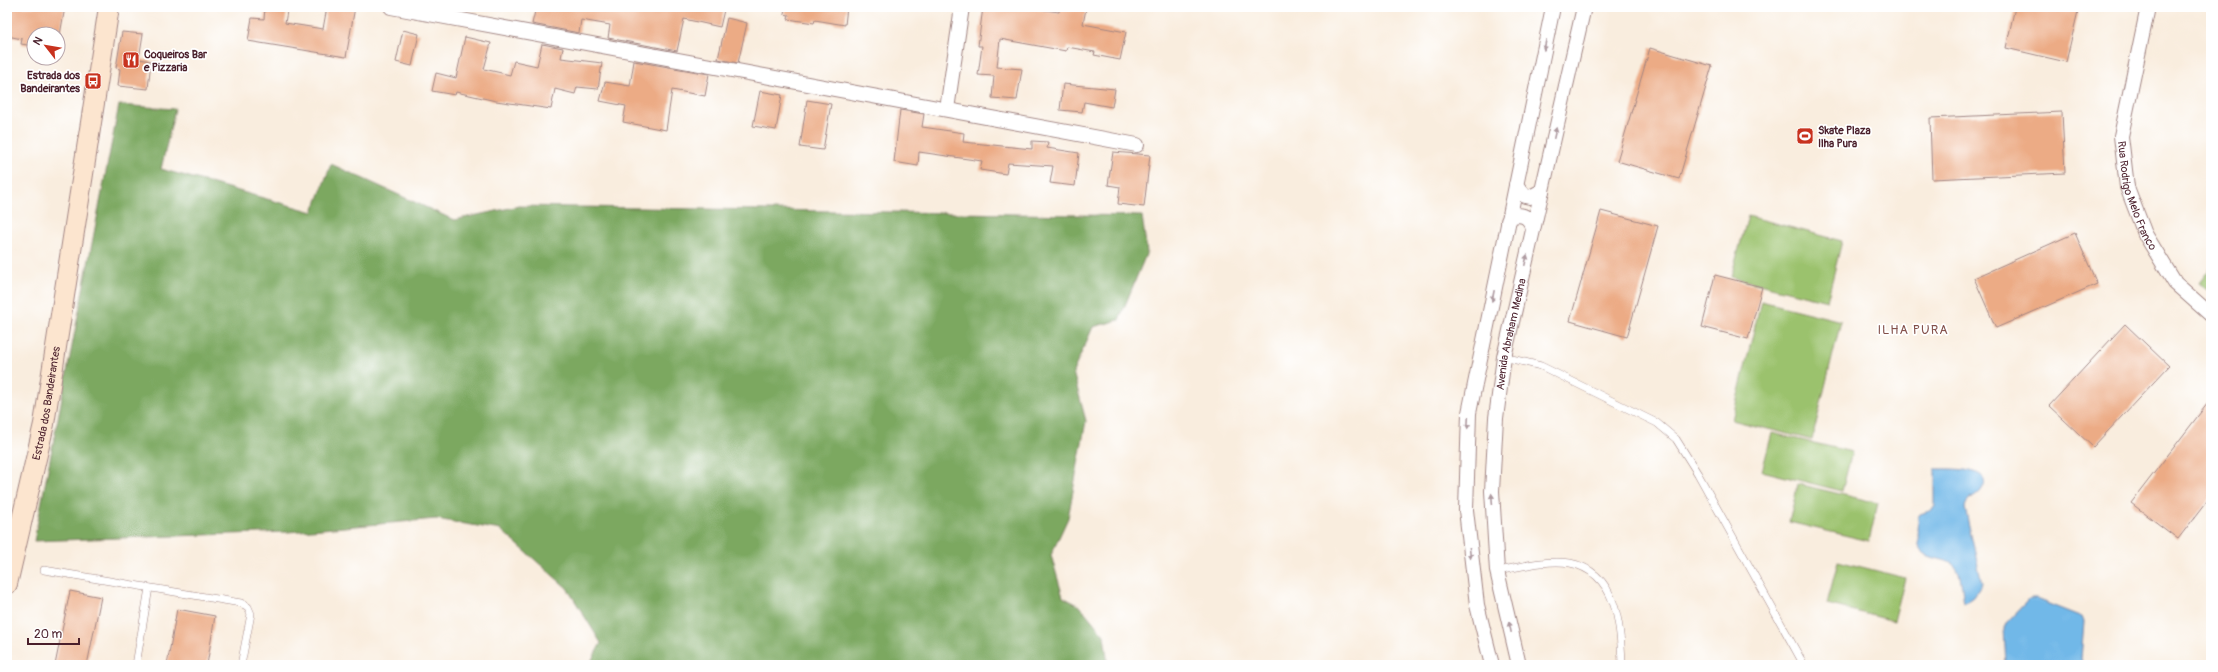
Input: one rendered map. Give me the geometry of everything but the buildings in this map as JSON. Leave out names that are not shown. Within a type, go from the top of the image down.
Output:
[{"type":"main road","name":"Estrada dos Bandeirantes","points":[[7,584],[44,424],[108,7]]},
{"type":"street","points":[[391,7],[947,108],[1137,145]]},
{"type":"street","points":[[947,108],[962,7]]},
{"type":"street","points":[[1492,665],[1478,612],[1473,582],[1466,510],[1466,464],[1469,414],[1553,7]]},
{"type":"street","name":"Avenida Abraham Medina","points":[[1519,665],[1497,571],[1492,491],[1496,418],[1504,357],[1584,7]]},
{"type":"street","name":"Rua Rodrigo Melo Franco","points":[[2148,7],[2121,136],[2126,187],[2144,234],[2175,283],[2211,315]]},
{"type":"street","points":[[1516,185],[1525,196],[1530,197],[1542,191]]},
{"type":"street","points":[[1508,221],[1514,216],[1525,216],[1530,220],[1533,229]]},
{"type":"lane","points":[[1504,357],[1541,366],[1658,423],[1676,439],[1698,474],[1804,665]]},
{"type":"lane","points":[[1497,571],[1553,563],[1569,563],[1584,567],[1598,575],[1610,591],[1621,634],[1622,665]]},
{"type":"lane","points":[[44,570],[241,603],[248,607],[251,614],[241,665]]},
{"type":"lane","points":[[136,665],[149,588]]},
{"type":"green space","points":[[119,105],[175,109],[161,169],[313,212],[331,164],[454,220],[519,206],[1142,216],[1147,252],[1119,320],[1093,327],[1073,372],[1086,421],[1068,518],[1051,555],[1063,597],[1080,606],[1104,635],[1108,665],[589,665],[601,643],[567,588],[501,530],[436,519],[288,532],[34,541]]},
{"type":"green space","points":[[1748,216],[1842,241],[1827,301],[1731,277]]},
{"type":"green space","points":[[2211,267],[2211,292],[2199,283]]},
{"type":"green space","points":[[1761,301],[1841,321],[1812,440],[1732,420]]},
{"type":"green space","points":[[1772,433],[1852,452],[1842,491],[1762,471]]},
{"type":"green space","points":[[1798,484],[1878,503],[1869,541],[1789,522]]},
{"type":"green space","points":[[1838,561],[1905,578],[1894,621],[1827,604]]},
{"type":"water","points":[[1935,469],[1959,469],[1977,473],[1983,477],[1984,484],[1980,492],[1967,503],[1965,508],[1982,584],[1974,596],[1964,603],[1961,581],[1957,569],[1948,562],[1926,554],[1922,551],[1919,545],[1918,517],[1920,514],[1932,510],[1935,506]]},
{"type":"water","points":[[2029,599],[2036,599],[2082,617],[2084,622],[2081,659],[2084,665],[2006,665],[2004,628],[2007,622]]},
{"type":"place","name":"Coqueiros Bar e Pizzaria","points":[[131,60]]},
{"type":"place","name":"Estrada dos Bandeirantes","points":[[93,81]]},
{"type":"place","name":"Skate Plaza Ilha Pura","points":[[1805,136]]},
{"type":"district","name":"ILHA PURA","points":[[1913,329]]}]
